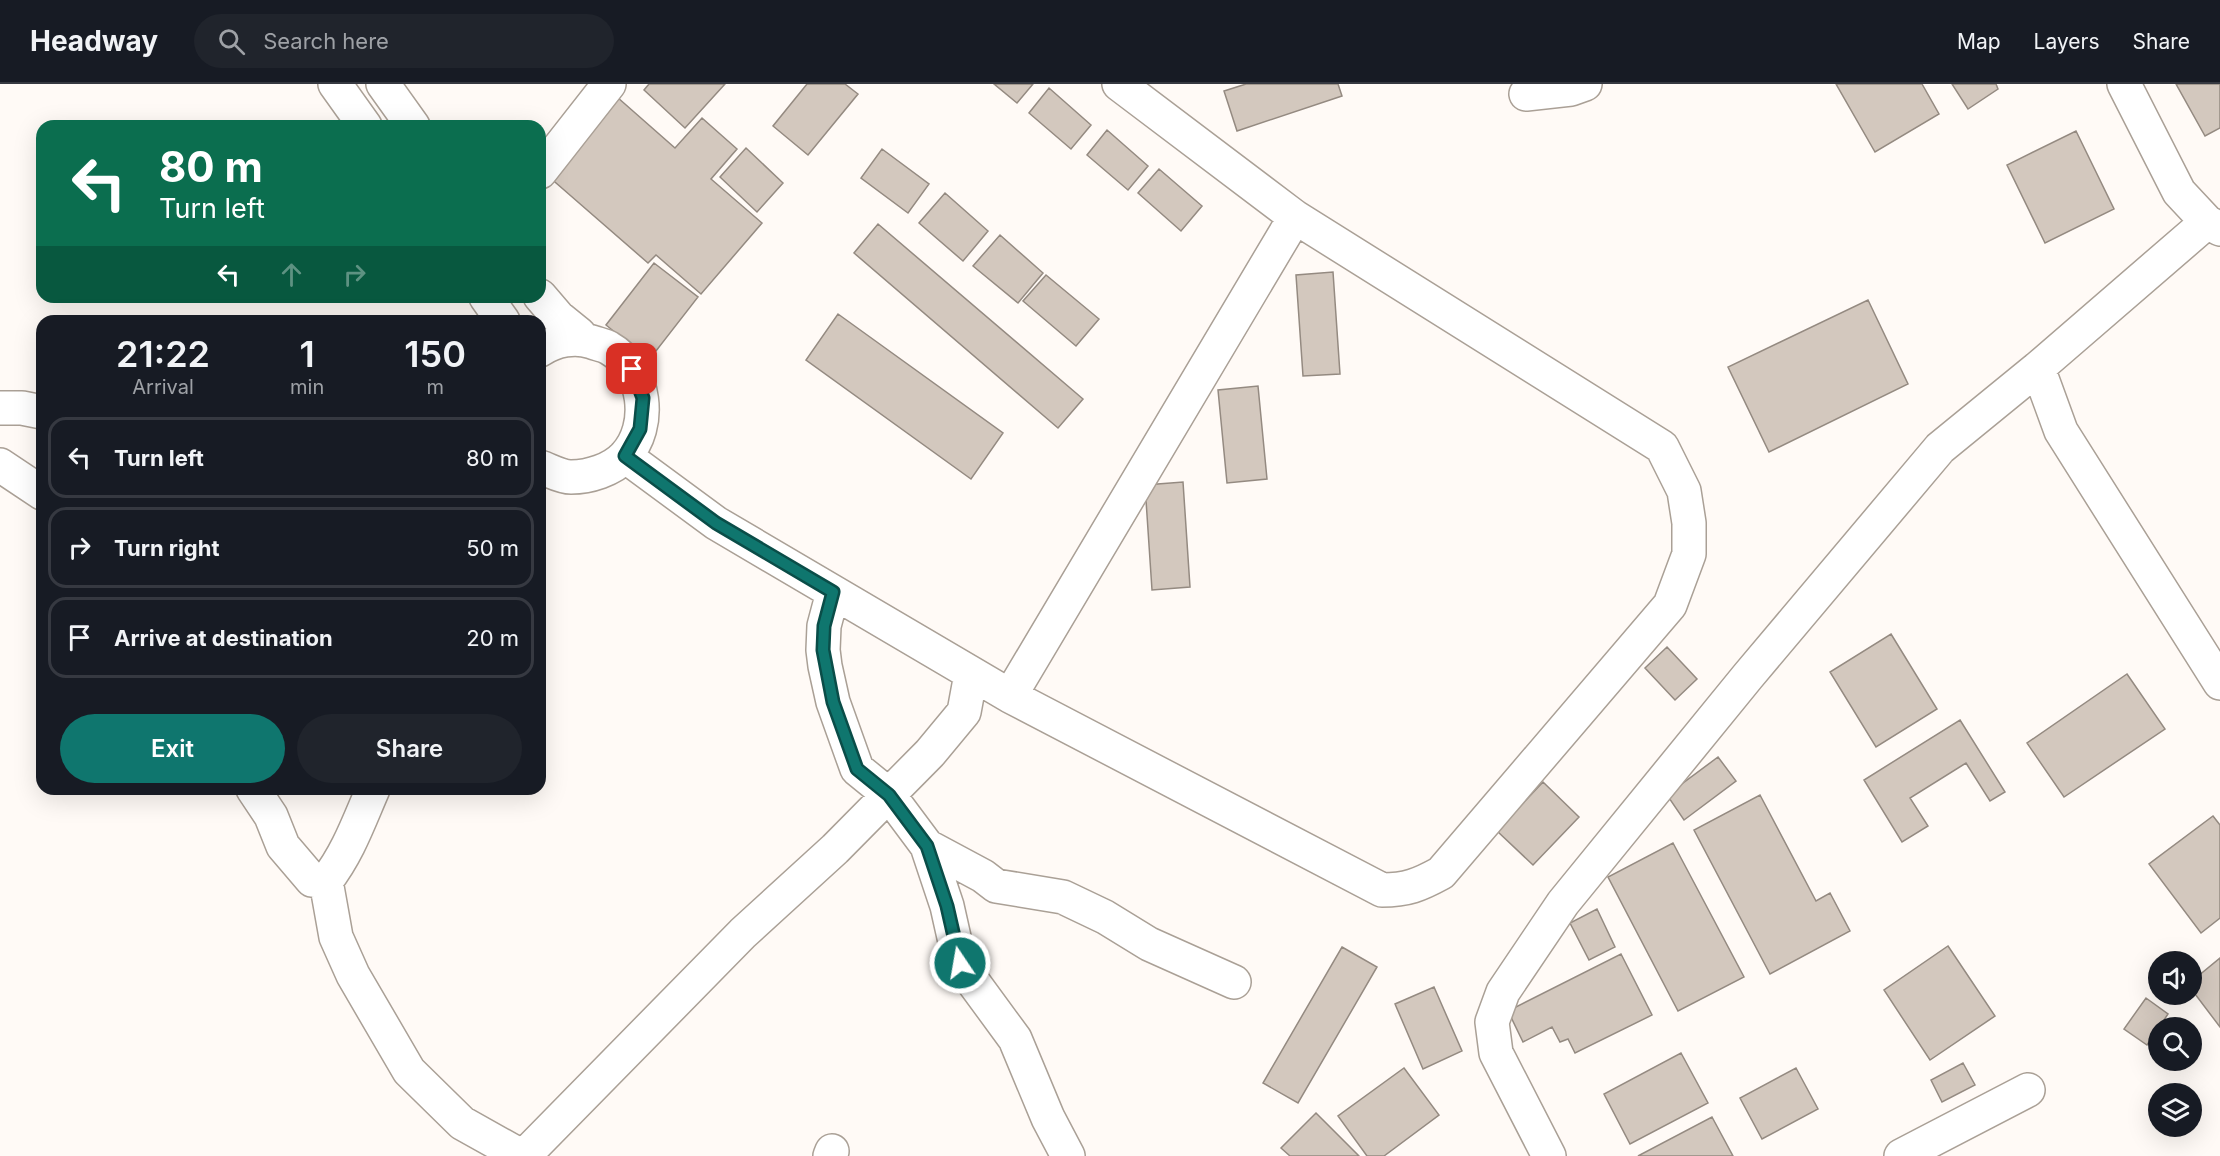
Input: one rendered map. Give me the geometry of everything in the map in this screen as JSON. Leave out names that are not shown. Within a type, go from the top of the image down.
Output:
[{"type":"street","points":[[335,84],[361,120]]},
{"type":"street","points":[[383,84],[409,120]]},
{"type":"street","points":[[546,164],[609,84]]},
{"type":"street","points":[[625,456],[716,523],[971,674],[1382,890],[1401,890],[1420,885],[1441,873],[1670,605],[1689,554],[1689,524],[1684,491],[1662,447],[1295,218],[1119,84]]},
{"type":"street","points":[[1526,94],[1571,89],[1585,84]]},
{"type":"street","points":[[1549,1156],[1496,1053],[1492,1022],[1503,992],[1563,903],[1748,676],[1940,448],[2213,225],[2179,192],[2124,84]]},
{"type":"street","points":[[1010,696],[1295,218]]},
{"type":"street","points":[[546,303],[558,317],[579,334],[581,339]]},
{"type":"street","points":[[546,346],[551,342],[581,339],[610,348],[632,369],[643,398],[640,429],[625,456],[598,473],[568,477],[546,469]]},
{"type":"street","points":[[2038,368],[2061,431],[2220,683]]},
{"type":"street","points":[[0,408],[36,411]]},
{"type":"street","points":[[0,465],[36,489]]},
{"type":"street","points":[[833,592],[824,626],[823,650],[833,702],[857,769],[889,795],[927,846],[947,906],[960,963],[1015,1039],[1048,1118],[1068,1156]]},
{"type":"street","points":[[370,795],[340,864],[326,881],[336,937],[353,975],[409,1071],[462,1123],[522,1156],[743,933],[835,849],[930,753],[964,712],[971,674]]},
{"type":"street","points":[[257,795],[271,816],[284,846],[312,880],[326,881]]},
{"type":"street","points":[[927,846],[983,876],[996,886],[1063,897],[1105,917],[1149,944],[1234,982]]},
{"type":"street","points":[[1901,1156],[2028,1090]]},
{"type":"building","points":[[649,84],[725,84],[685,128],[644,90]]},
{"type":"building","points":[[807,84],[845,84],[858,94],[808,155],[773,126]]},
{"type":"building","points":[[994,84],[1033,84],[1017,103]]},
{"type":"building","points":[[1246,84],[1338,84],[1342,96],[1237,131],[1224,91]]},
{"type":"building","points":[[1836,84],[1922,84],[1939,114],[1875,152]]},
{"type":"building","points":[[1952,84],[1996,84],[1998,89],[1968,109]]},
{"type":"building","points":[[2176,84],[2220,84],[2220,128],[2205,136]]},
{"type":"building","points":[[1049,88],[1091,125],[1071,149],[1029,113]]},
{"type":"building","points":[[617,97],[675,148],[702,118],[737,149],[711,179],[762,223],[701,294],[656,255],[648,263],[548,176]]},
{"type":"building","points":[[1107,130],[1148,166],[1128,190],[1087,155]]},
{"type":"building","points":[[2076,131],[2114,209],[2045,243],[2007,165]]},
{"type":"building","points":[[746,148],[783,183],[757,212],[720,177]]},
{"type":"building","points":[[882,149],[929,184],[908,213],[861,178]]},
{"type":"building","points":[[1159,169],[1202,206],[1181,231],[1138,193]]},
{"type":"building","points":[[945,193],[988,231],[963,261],[919,223]]},
{"type":"building","points":[[878,224],[1083,399],[1058,428],[854,253]]},
{"type":"building","points":[[1000,235],[1043,273],[1018,303],[973,266]]},
{"type":"building","points":[[654,263],[698,297],[649,360],[606,325]]},
{"type":"building","points":[[1333,272],[1340,374],[1303,376],[1296,275]]},
{"type":"building","points":[[1046,275],[1099,319],[1076,346],[1023,301]]},
{"type":"building","points":[[1868,300],[1908,384],[1769,452],[1728,367]]},
{"type":"building","points":[[838,314],[1003,433],[971,479],[806,360]]},
{"type":"building","points":[[1258,386],[1267,479],[1227,483],[1218,390]]},
{"type":"building","points":[[1183,482],[1190,587],[1152,590],[1145,485]]},
{"type":"building","points":[[1891,634],[1937,709],[1876,747],[1830,672]]},
{"type":"building","points":[[1667,647],[1697,679],[1675,700],[1645,668]]},
{"type":"building","points":[[2127,674],[2165,729],[2064,797],[2027,743]]},
{"type":"building","points":[[1960,720],[2005,792],[1990,801],[1966,763],[1910,798],[1928,826],[1902,842],[1864,780]]},
{"type":"building","points":[[1718,757],[1736,781],[1684,820],[1667,795]]},
{"type":"building","points":[[1543,782],[1579,817],[1533,865],[1497,831]]},
{"type":"building","points":[[1760,795],[1816,901],[1830,893],[1850,931],[1770,974],[1694,830]]},
{"type":"building","points":[[2213,816],[2220,825],[2220,918],[2201,933],[2149,864]]},
{"type":"building","points":[[1673,843],[1744,977],[1678,1011],[1608,877]]},
{"type":"building","points":[[1597,909],[1615,947],[1589,960],[1570,923]]},
{"type":"building","points":[[1948,946],[1995,1016],[1930,1060],[1884,990]]},
{"type":"building","points":[[1342,947],[1377,967],[1298,1103],[1263,1083]]},
{"type":"building","points":[[1621,954],[1652,1015],[1575,1053],[1568,1039],[1560,1042],[1552,1027],[1523,1042],[1508,1011]]},
{"type":"building","points":[[2220,958],[2220,1027],[2202,1003],[2202,973]]},
{"type":"building","points":[[1434,987],[1462,1051],[1423,1069],[1395,1004]]},
{"type":"building","points":[[2146,998],[2148,1005],[2156,1005],[2168,1014],[2166,1017],[2148,1017],[2147,1045],[2124,1029]]},
{"type":"building","points":[[1681,1053],[1708,1103],[1630,1144],[1604,1094]]},
{"type":"building","points":[[1963,1063],[1975,1085],[1942,1102],[1931,1080]]},
{"type":"building","points":[[1404,1068],[1439,1115],[1384,1156],[1367,1156],[1338,1116]]},
{"type":"building","points":[[1796,1068],[1818,1109],[1762,1139],[1740,1098]]},
{"type":"building","points":[[1316,1113],[1359,1156],[1290,1156],[1281,1148]]},
{"type":"building","points":[[1712,1117],[1733,1156],[1638,1156]]},
{"type":"route","points":[[632,369],[643,398],[640,429],[625,456],[716,523],[833,592],[824,626],[823,650],[833,702],[857,769],[889,795],[927,846],[947,906],[960,963]]}]
